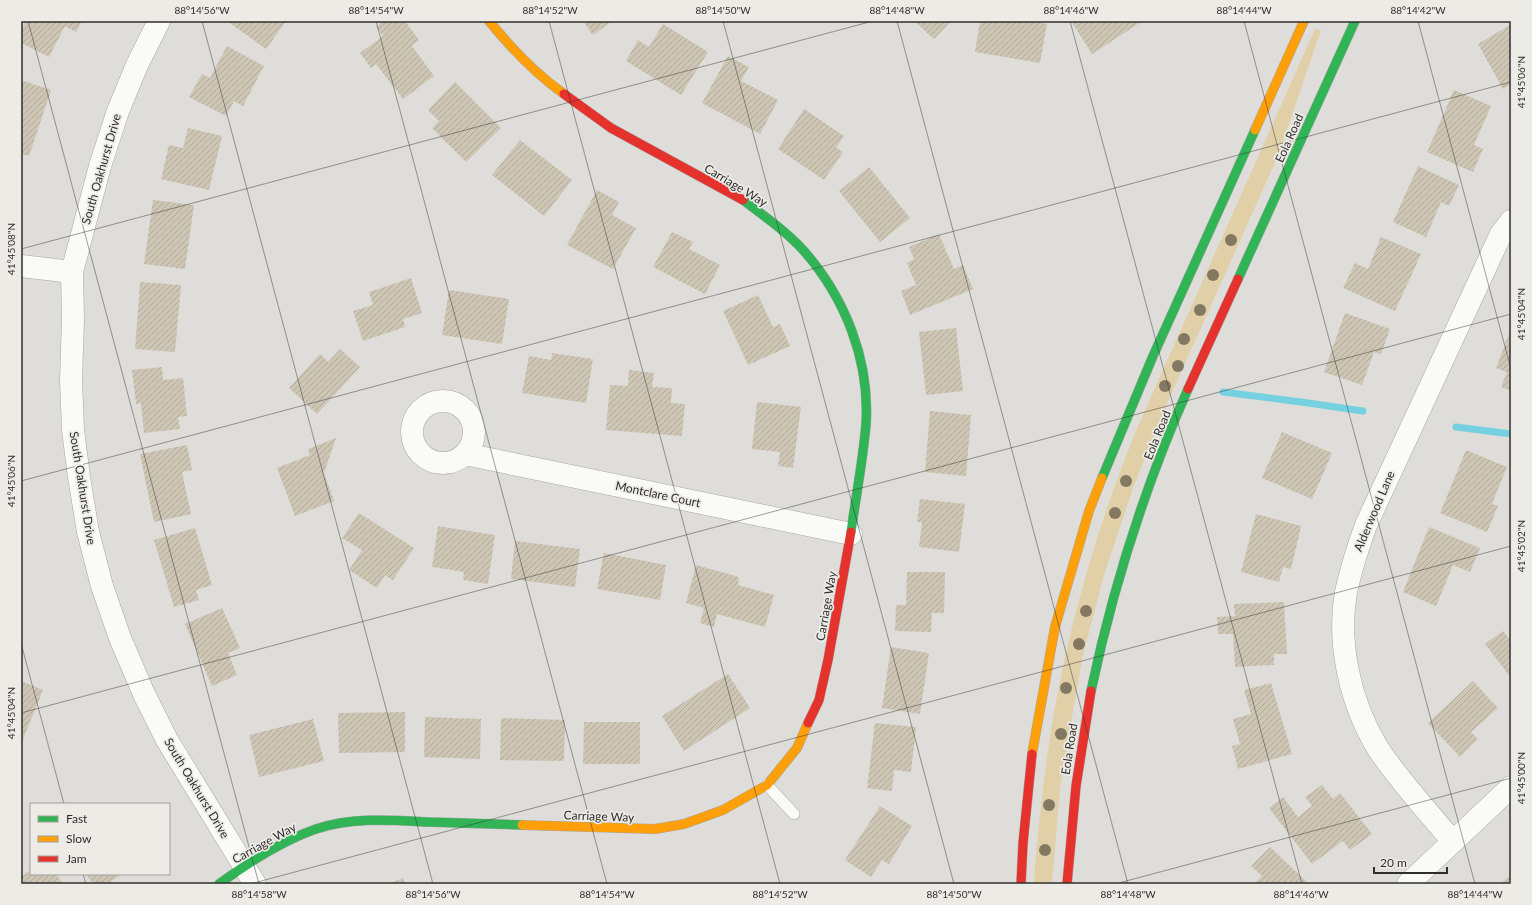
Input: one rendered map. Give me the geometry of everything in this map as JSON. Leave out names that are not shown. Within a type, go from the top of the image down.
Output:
[{"type":"main road","name":"Carriage Way","points":[[219,884],[243,866],[296,838],[331,825],[384,820],[655,829],[684,824],[723,810],[767,785],[797,748],[819,700],[828,660],[851,534],[865,439],[865,389],[862,368],[858,350],[846,315],[830,285],[819,269],[803,250],[775,224],[742,200],[611,128],[561,92],[525,61],[489,21]]},
{"type":"main road","points":[[1021,884],[1023,843],[1032,758],[1044,685],[1055,627],[1089,512],[1111,455],[1153,356],[1304,21]]},
{"type":"main road","name":"Eola Road","points":[[1067,884],[1074,791],[1093,678],[1112,603],[1144,500],[1189,389],[1355,21]]},
{"type":"street","name":"South Oakhurst Drive","points":[[159,21],[137,65],[118,111],[100,166],[72,272],[73,319],[71,380],[73,430],[88,532],[102,586],[120,638],[144,694],[167,740],[255,884]]},
{"type":"street","name":"Alderwood Lane","points":[[1453,842],[1391,766],[1377,747],[1366,726],[1349,675],[1344,624],[1346,593],[1354,557],[1366,525],[1501,234],[1511,221]]},
{"type":"street","points":[[21,266],[72,272]]},
{"type":"street","name":"Montclare Court","points":[[465,454],[851,534]]},
{"type":"street","points":[[1408,884],[1511,787]]},
{"type":"lane","points":[[767,785],[794,814]]},
{"type":"shaded area","points":[[1315,29],[1321,30],[1278,156],[1164,410],[1133,488],[1104,575],[1083,655],[1060,788],[1052,884],[1034,884],[1042,797],[1056,702],[1077,608],[1104,516],[1138,426]]},
{"type":"building","points":[[26,21],[82,21],[76,32],[65,26],[49,57],[21,43],[21,30]]},
{"type":"building","points":[[227,21],[286,21],[266,49]]},
{"type":"building","points":[[383,21],[405,21],[419,40],[412,46],[434,76],[403,99],[376,64],[371,68],[360,53],[383,36],[376,27]]},
{"type":"building","points":[[583,21],[612,21],[593,35]]},
{"type":"building","points":[[914,21],[951,21],[934,39]]},
{"type":"building","points":[[980,21],[1030,21],[1047,24],[1040,63],[975,52]]},
{"type":"building","points":[[1071,21],[1140,21],[1141,22],[1092,54]]},
{"type":"building","points":[[1508,21],[1511,21],[1511,84],[1503,89],[1478,44],[1510,25]]},
{"type":"building","points":[[663,24],[708,52],[681,95],[626,61],[638,40],[649,47]]},
{"type":"building","points":[[227,46],[264,66],[243,106],[234,101],[226,116],[189,97],[202,74],[210,78]]},
{"type":"building","points":[[728,56],[749,67],[741,81],[778,100],[760,134],[702,103]]},
{"type":"building","points":[[21,80],[51,90],[29,156],[21,154]]},
{"type":"building","points":[[455,82],[501,128],[466,162],[432,128],[439,121],[428,110]]},
{"type":"building","points":[[1454,90],[1491,106],[1474,145],[1483,149],[1473,172],[1427,152]]},
{"type":"building","points":[[804,109],[844,136],[836,148],[843,152],[824,180],[778,149]]},
{"type":"building","points":[[188,128],[222,136],[209,190],[161,179],[169,145],[183,148]]},
{"type":"building","points":[[520,140],[572,180],[544,216],[492,175]]},
{"type":"building","points":[[1418,166],[1459,185],[1449,206],[1441,202],[1426,237],[1393,222]]},
{"type":"building","points":[[869,167],[910,218],[880,242],[839,191]]},
{"type":"building","points":[[597,190],[619,202],[612,215],[636,228],[613,269],[567,245]]},
{"type":"building","points":[[153,200],[194,205],[185,269],[144,264]]},
{"type":"building","points":[[672,232],[693,242],[689,249],[720,265],[705,294],[653,267]]},
{"type":"building","points":[[939,234],[954,269],[963,265],[973,289],[910,315],[901,291],[916,285],[907,263],[914,259],[909,247]]},
{"type":"building","points":[[1381,237],[1421,254],[1395,311],[1343,288],[1355,263],[1368,269]]},
{"type":"building","points":[[411,278],[422,313],[403,319],[405,327],[363,341],[353,311],[373,305],[369,292]]},
{"type":"building","points":[[140,282],[181,285],[175,352],[135,349]]},
{"type":"building","points":[[449,290],[509,299],[502,344],[442,335]]},
{"type":"building","points":[[758,295],[773,327],[780,324],[790,346],[748,365],[723,311]]},
{"type":"building","points":[[1345,313],[1390,329],[1381,354],[1374,352],[1362,385],[1324,372]]},
{"type":"building","points":[[956,328],[963,391],[926,395],[919,332]]},
{"type":"building","points":[[1511,329],[1511,391],[1501,387],[1507,372],[1496,368]]},
{"type":"building","points":[[340,349],[360,367],[317,414],[289,388],[320,354],[328,362]]},
{"type":"building","points":[[552,353],[593,359],[586,403],[522,393],[529,356],[551,360]]},
{"type":"building","points":[[162,367],[163,380],[183,378],[187,416],[178,417],[180,429],[144,433],[141,403],[136,404],[132,370]]},
{"type":"building","points":[[629,370],[654,373],[652,387],[672,388],[671,403],[685,404],[682,436],[606,430],[610,385],[628,386]]},
{"type":"building","points":[[757,402],[801,407],[793,468],[778,466],[780,452],[752,449]]},
{"type":"building","points":[[930,411],[971,415],[966,476],[925,472]]},
{"type":"building","points":[[1282,432],[1332,453],[1312,499],[1262,478]]},
{"type":"building","points":[[336,438],[324,473],[334,501],[295,516],[277,468],[310,455],[308,449]]},
{"type":"building","points":[[187,445],[192,470],[182,472],[191,514],[154,522],[140,454]]},
{"type":"building","points":[[1466,450],[1507,467],[1492,504],[1498,506],[1487,532],[1440,513]]},
{"type":"building","points":[[920,499],[965,504],[959,552],[919,547],[922,522],[917,522]]},
{"type":"building","points":[[359,513],[414,548],[393,580],[385,575],[377,588],[349,570],[362,550],[342,538]]},
{"type":"building","points":[[1256,514],[1301,526],[1291,569],[1283,567],[1279,582],[1241,572]]},
{"type":"building","points":[[438,526],[495,535],[488,584],[463,580],[464,572],[432,567]]},
{"type":"building","points":[[1429,527],[1480,548],[1470,572],[1453,565],[1436,606],[1403,592]]},
{"type":"building","points":[[195,528],[212,585],[196,590],[199,600],[174,607],[154,540]]},
{"type":"building","points":[[515,541],[580,549],[575,587],[511,579]]},
{"type":"building","points":[[604,553],[666,565],[660,600],[597,589]]},
{"type":"building","points":[[696,565],[739,577],[738,585],[774,595],[765,627],[717,614],[714,627],[700,623],[704,608],[686,603]]},
{"type":"building","points":[[907,572],[945,572],[944,613],[932,613],[931,632],[895,631],[896,605],[906,605]]},
{"type":"building","points":[[1284,602],[1287,654],[1274,654],[1274,665],[1235,667],[1233,634],[1218,634],[1217,617],[1235,616],[1234,604]]},
{"type":"building","points":[[222,608],[240,648],[228,653],[237,675],[212,686],[185,624]]},
{"type":"building","points":[[1503,631],[1511,641],[1511,678],[1485,644]]},
{"type":"building","points":[[891,647],[929,653],[920,714],[882,708]]},
{"type":"building","points":[[728,674],[750,708],[684,751],[662,716]]},
{"type":"building","points":[[21,681],[43,690],[21,744]]},
{"type":"building","points":[[1473,681],[1498,708],[1471,732],[1478,739],[1460,757],[1428,723]]},
{"type":"building","points":[[1271,683],[1292,754],[1238,769],[1232,746],[1240,744],[1233,719],[1251,714],[1244,690]]},
{"type":"building","points":[[405,712],[405,752],[339,753],[338,713]]},
{"type":"building","points":[[425,717],[481,719],[480,759],[424,757]]},
{"type":"building","points":[[501,718],[565,720],[564,761],[500,760]]},
{"type":"building","points":[[313,719],[324,761],[259,777],[249,735]]},
{"type":"building","points":[[584,722],[640,722],[640,764],[583,764]]},
{"type":"building","points":[[875,723],[916,727],[911,772],[894,770],[892,791],[867,788]]},
{"type":"building","points":[[1322,785],[1333,799],[1340,793],[1372,834],[1350,850],[1343,841],[1312,864],[1269,808],[1283,797],[1298,817],[1312,806],[1305,797]]},
{"type":"building","points":[[880,806],[912,826],[889,864],[882,860],[871,877],[845,860]]},
{"type":"building","points":[[1270,847],[1307,882],[1305,884],[1254,884],[1262,876],[1251,866]]},
{"type":"building","points":[[30,871],[30,875],[57,875],[63,884],[21,884],[21,877]]},
{"type":"building","points":[[87,875],[120,875],[107,884],[93,884]]},
{"type":"building","points":[[1511,875],[1511,884],[1500,884]]},
{"type":"building","points":[[403,878],[405,884],[389,884]]},
{"type":"waterway","points":[[1223,392],[1363,411]]},
{"type":"waterway","points":[[1456,427],[1511,434]]},
{"type":"traffic: fast","points":[[1238,279],[1355,21]]},
{"type":"traffic: fast","points":[[1102,478],[1153,356],[1255,130]]},
{"type":"traffic: fast","points":[[743,200],[782,230],[804,251],[819,269],[832,289],[852,331],[864,377],[866,424],[851,532]]},
{"type":"traffic: fast","points":[[1091,691],[1109,614],[1132,537],[1158,462],[1188,389]]},
{"type":"traffic: fast","points":[[219,884],[254,860],[278,846],[303,834],[330,825],[372,820],[522,825]]},
{"type":"traffic: slow","points":[[489,21],[524,60],[564,94]]},
{"type":"traffic: slow","points":[[1255,130],[1304,21]]},
{"type":"traffic: slow","points":[[1032,754],[1055,627],[1089,511],[1102,478]]},
{"type":"traffic: slow","points":[[522,825],[655,829],[684,824],[723,810],[767,785],[797,748],[808,723]]},
{"type":"traffic: jam","points":[[564,94],[611,128],[743,200]]},
{"type":"traffic: jam","points":[[1188,389],[1238,279]]},
{"type":"traffic: jam","points":[[808,723],[819,700],[828,660],[851,532]]},
{"type":"traffic: jam","points":[[1067,884],[1076,786],[1091,691]]},
{"type":"traffic: jam","points":[[1021,884],[1023,843],[1032,754]]}]
